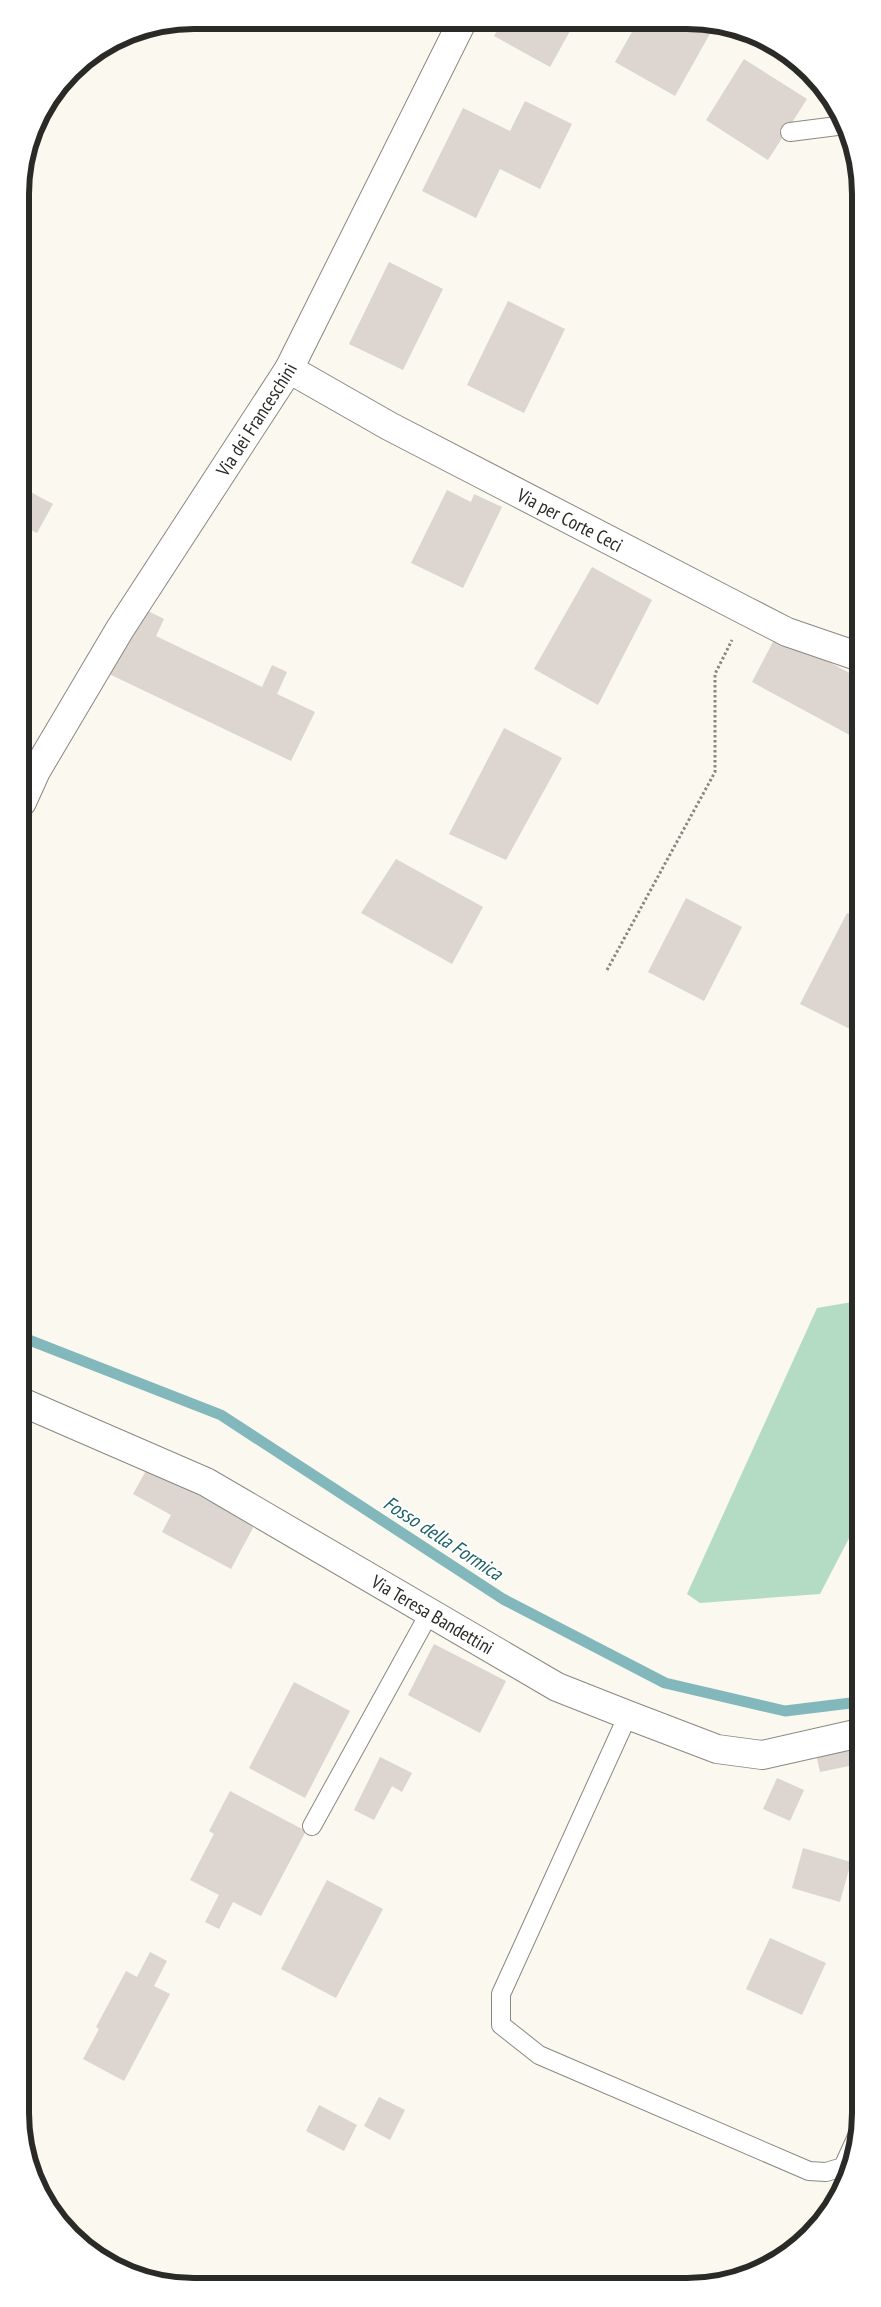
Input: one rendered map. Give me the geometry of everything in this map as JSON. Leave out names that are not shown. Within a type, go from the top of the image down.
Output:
[{"type":"street","name":"Via dei Franceschini","points":[[29,786],[36,771],[120,629],[289,369],[459,29]]},
{"type":"street","name":"Via per Corte Ceci","points":[[289,369],[389,426],[787,632],[852,654]]},
{"type":"street","name":"Via Teresa Bandettini","points":[[29,1405],[206,1482],[557,1687],[717,1748],[762,1755],[852,1735]]},
{"type":"lane","points":[[790,132],[838,126]]},
{"type":"lane","points":[[312,1826],[430,1612]]},
{"type":"lane","points":[[628,1715],[502,1994],[501,2025],[539,2055],[809,2171],[826,2172],[843,2167],[844,2164]]},
{"type":"path","points":[[607,970],[715,772],[715,674],[746,611]]},
{"type":"green space","points":[[852,1302],[852,1532],[820,1594],[700,1603],[687,1594],[817,1308]]},
{"type":"building","points":[[498,29],[571,29],[550,67],[494,36]]},
{"type":"building","points":[[634,29],[698,29],[712,31],[675,96],[615,62]]},
{"type":"building","points":[[744,59],[807,99],[768,160],[706,120]]},
{"type":"building","points":[[525,101],[572,124],[540,189],[500,169],[476,218],[422,191],[463,108],[510,131]]},
{"type":"building","points":[[389,262],[443,289],[403,370],[349,344]]},
{"type":"building","points":[[508,301],[565,329],[524,413],[467,385]]},
{"type":"building","points":[[447,490],[471,502],[474,494],[502,507],[463,588],[411,563]]},
{"type":"building","points":[[29,491],[53,504],[37,533],[29,529]]},
{"type":"building","points":[[592,567],[652,600],[598,705],[534,669]]},
{"type":"building","points":[[138,606],[164,619],[156,636],[262,687],[272,665],[287,672],[277,694],[315,712],[291,761],[107,673]]},
{"type":"building","points":[[777,634],[852,674],[852,736],[752,682]]},
{"type":"building","points":[[504,728],[562,758],[506,860],[449,834]]},
{"type":"building","points":[[396,859],[483,907],[452,964],[361,913]]},
{"type":"building","points":[[686,898],[742,927],[704,1001],[648,972]]},
{"type":"building","points":[[852,910],[852,1030],[800,1004],[847,913],[850,914]]},
{"type":"building","points":[[148,1467],[254,1526],[231,1569],[162,1532],[171,1515],[133,1494]]},
{"type":"building","points":[[434,1644],[506,1681],[480,1733],[408,1695]]},
{"type":"building","points":[[294,1682],[350,1711],[305,1798],[249,1768]]},
{"type":"building","points":[[849,1743],[852,1765],[820,1772],[815,1750]]},
{"type":"building","points":[[380,1757],[412,1773],[402,1792],[392,1786],[374,1820],[354,1810]]},
{"type":"building","points":[[777,1778],[804,1790],[790,1821],[763,1809]]},
{"type":"building","points":[[230,1791],[306,1831],[261,1916],[233,1902],[219,1929],[205,1922],[219,1895],[190,1880],[214,1834],[209,1831]]},
{"type":"building","points":[[803,1848],[851,1862],[840,1902],[792,1888]]},
{"type":"building","points":[[327,1880],[383,1909],[336,1998],[281,1969]]},
{"type":"building","points":[[770,1938],[826,1963],[802,2015],[746,1989]]},
{"type":"building","points":[[150,1952],[167,1961],[154,1986],[170,1994],[124,2081],[83,2059],[99,2029],[96,2027],[126,1971],[137,1977]]},
{"type":"building","points":[[379,2097],[405,2110],[390,2140],[364,2126]]},
{"type":"building","points":[[319,2105],[357,2125],[344,2151],[306,2131]]},
{"type":"waterway","name":"Fosso della Formica","points":[[29,1340],[221,1415],[503,1599],[665,1683],[785,1711],[852,1703]]}]
